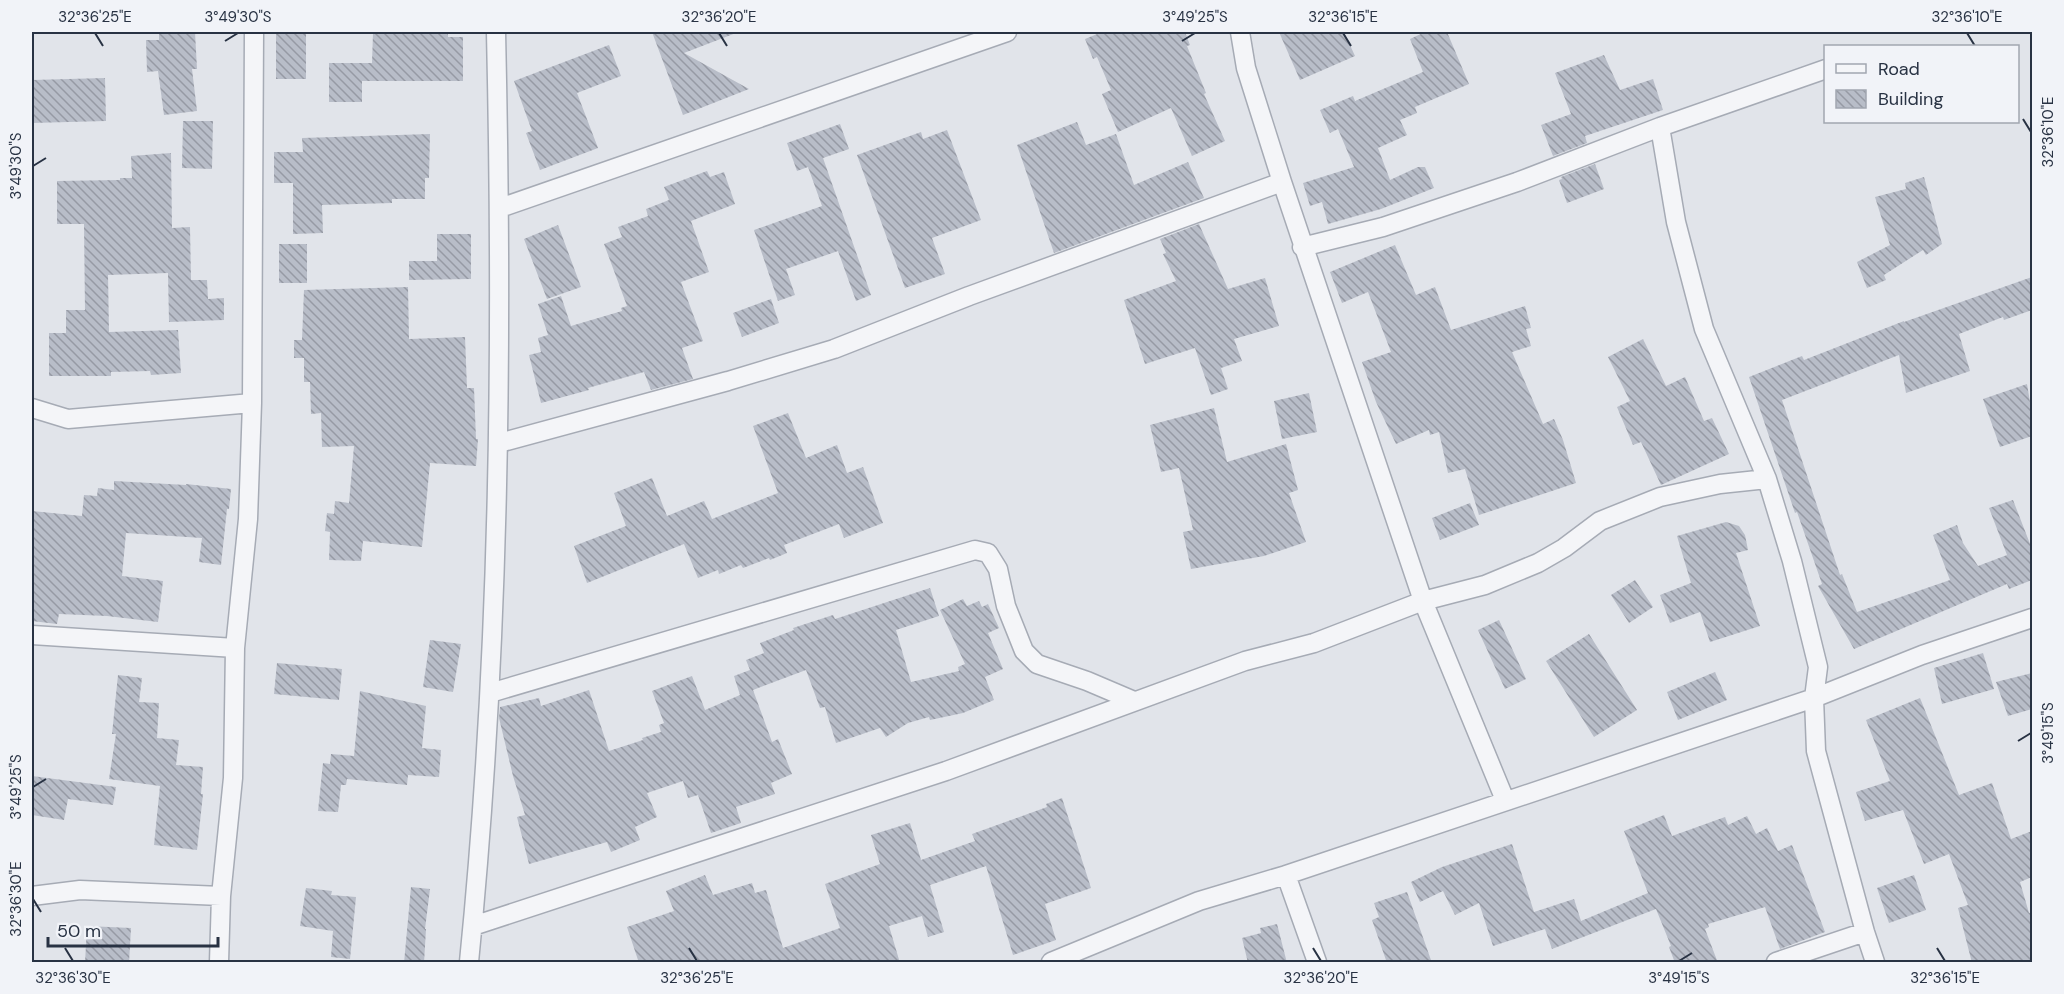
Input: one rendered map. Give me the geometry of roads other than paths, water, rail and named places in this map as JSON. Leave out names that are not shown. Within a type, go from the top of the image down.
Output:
[{"type":"street","points":[[219,963],[221,896],[233,778],[235,648],[248,519],[252,403],[254,32]]},
{"type":"street","points":[[469,963],[490,693],[499,443],[500,208],[496,32]]},
{"type":"street","points":[[500,208],[1007,32]]},
{"type":"street","points":[[1240,32],[1246,68],[1302,247],[1422,601],[1505,800]]},
{"type":"street","points":[[1302,247],[1383,227],[1517,182],[1660,127],[1824,70]]},
{"type":"street","points":[[1660,127],[1676,222],[1704,329],[1767,479],[1792,561],[1818,667],[1814,698],[1816,751],[1875,963]]},
{"type":"street","points":[[499,443],[728,381],[834,349],[969,296],[1282,183]]},
{"type":"street","points":[[32,408],[68,419],[252,403]]},
{"type":"street","points":[[472,926],[946,771],[1245,661],[1314,643],[1422,601],[1485,585],[1538,563],[1564,548],[1600,521],[1660,497],[1720,484],[1767,479]]},
{"type":"street","points":[[490,693],[975,550],[988,552],[998,568],[1006,606],[1024,651],[1037,664],[1087,681],[1134,701]]},
{"type":"street","points":[[1051,963],[1199,901],[1286,875],[1814,698],[1922,655],[2032,618]]},
{"type":"street","points":[[32,635],[235,648]]},
{"type":"street","points":[[1286,875],[1317,963]]},
{"type":"street","points":[[32,896],[80,890],[221,896]]},
{"type":"street","points":[[1776,963],[1865,932]]}]
